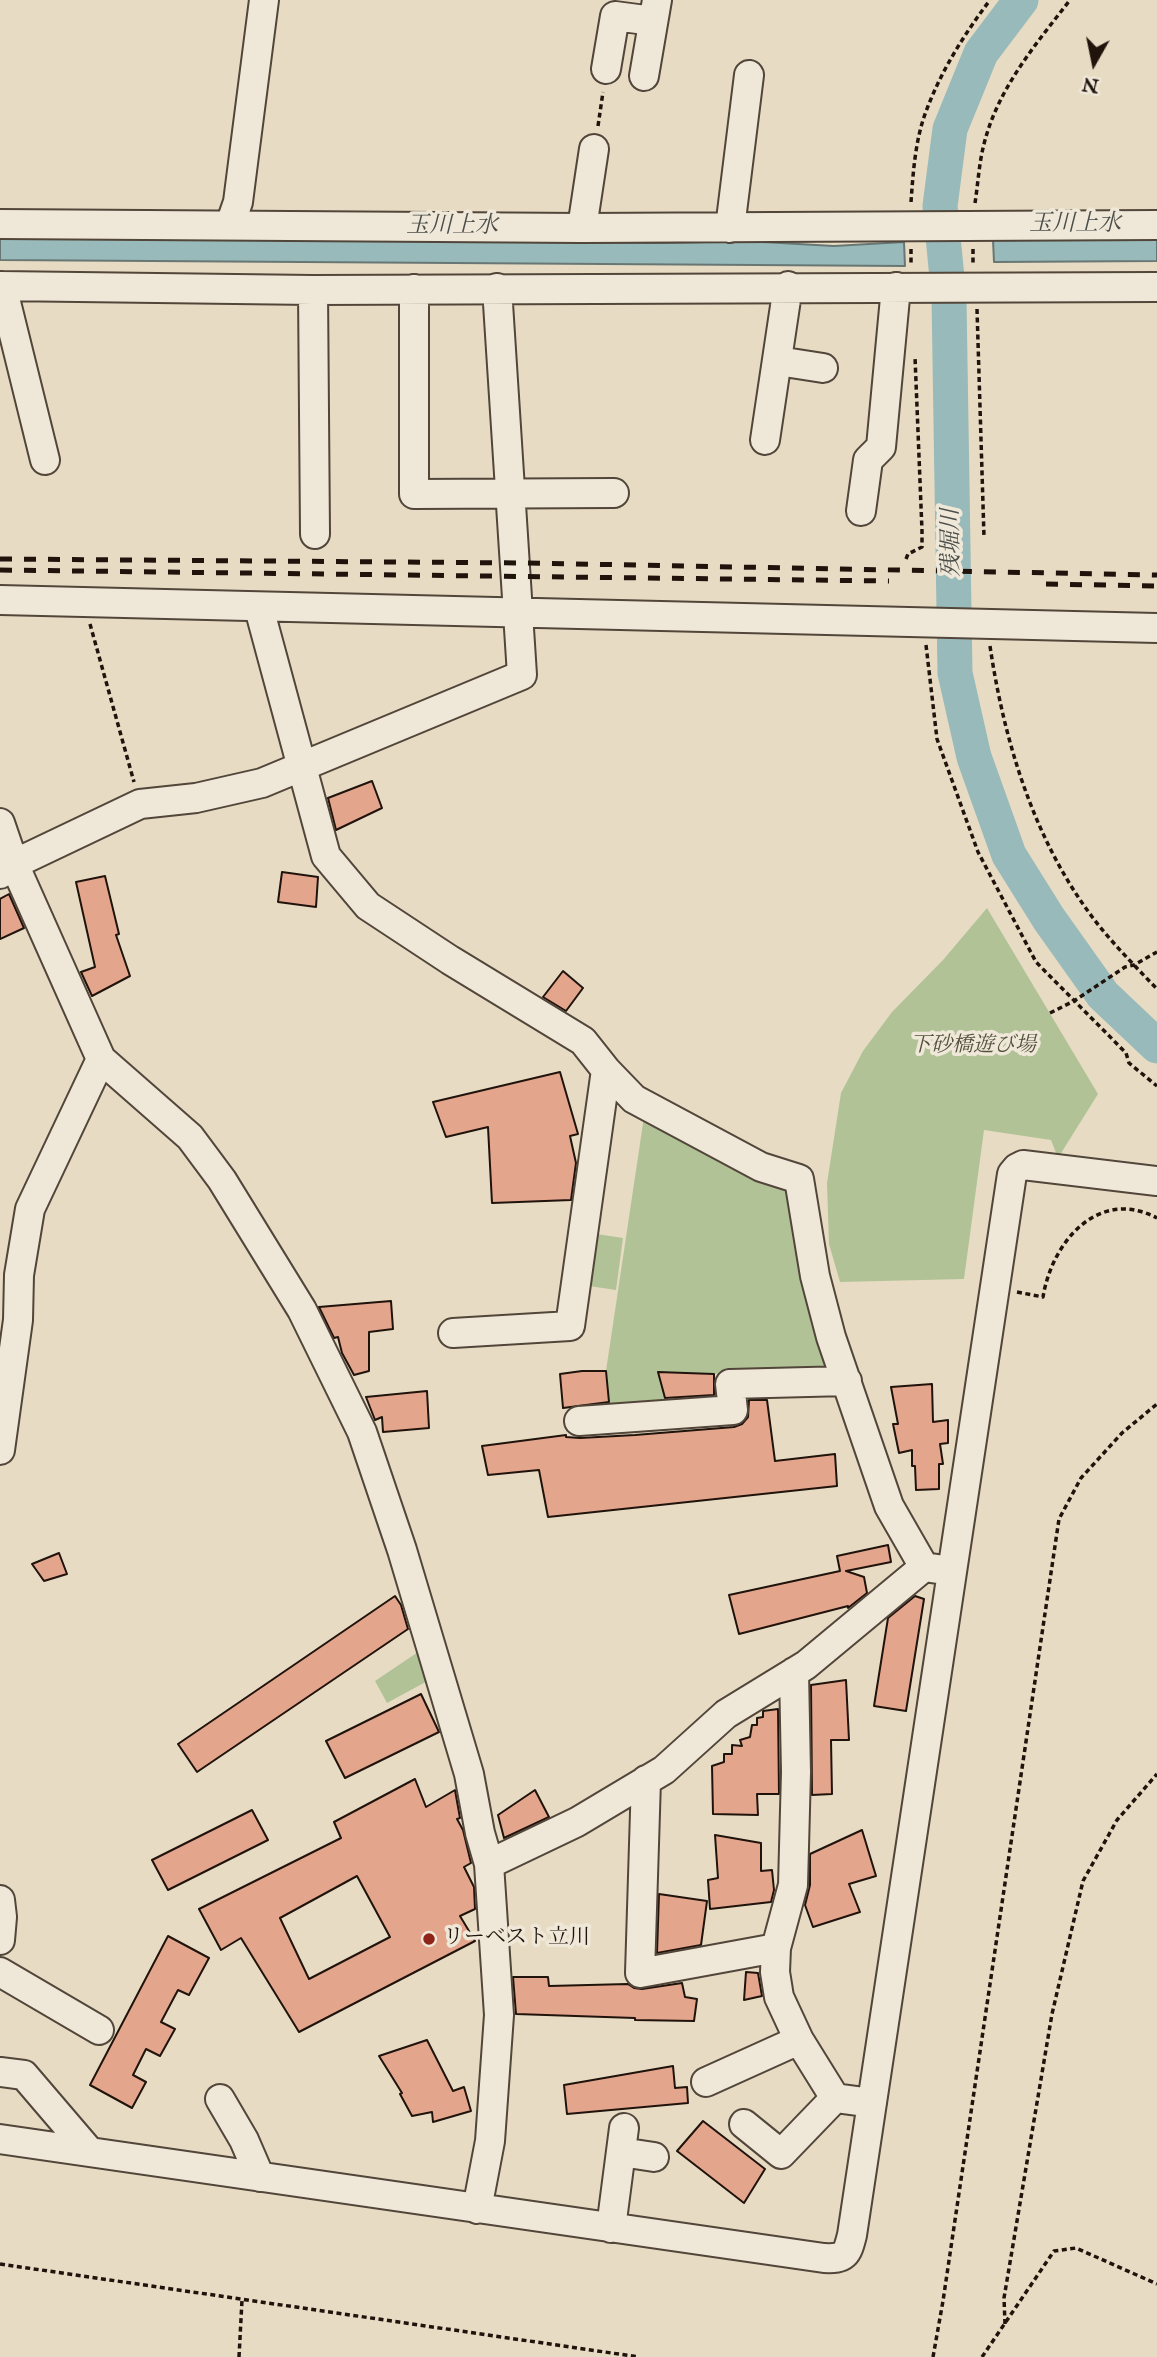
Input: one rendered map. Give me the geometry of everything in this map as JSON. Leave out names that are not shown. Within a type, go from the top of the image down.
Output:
[{"type":"street","points":[[230,225],[238,202],[264,0]]},
{"type":"street","points":[[607,69],[615,16],[655,10],[645,76]]},
{"type":"street","points":[[730,228],[749,75]]},
{"type":"street","points":[[582,228],[594,149]]},
{"type":"street","points":[[0,224],[582,228],[1157,225]]},
{"type":"street","points":[[861,511],[868,460],[881,447],[909,282]]},
{"type":"street","points":[[45,460],[1,286],[313,290],[789,286],[909,282],[973,286],[1157,287]]},
{"type":"street","points":[[765,440],[789,286]]},
{"type":"street","points":[[7,869],[140,804],[196,798],[250,787],[522,676],[497,288]]},
{"type":"street","points":[[414,289],[414,494],[614,493]]},
{"type":"street","points":[[313,290],[315,534]]},
{"type":"street","points":[[778,361],[823,368]]},
{"type":"street","points":[[0,600],[519,613],[930,629],[1157,628]]},
{"type":"street","points":[[259,608],[326,856],[368,906],[450,960],[583,1041],[606,1070],[640,1102],[761,1167],[799,1179],[815,1276],[831,1337],[889,1506],[924,1567]]},
{"type":"street","points":[[0,823],[7,869],[101,1059],[190,1137],[222,1180],[302,1310],[359,1424],[402,1550],[469,1774],[489,1864],[499,2015],[490,2141],[477,2209]]},
{"type":"street","points":[[0,1450],[18,1320],[9,1277],[30,1209],[101,1059]]},
{"type":"street","points":[[453,1333],[570,1326],[606,1070]]},
{"type":"street","points":[[0,2139],[838,2259],[848,2250],[852,2235],[1012,1174],[1023,1165],[1157,1181]]},
{"type":"street","points":[[579,1421],[733,1410],[730,1384],[847,1381]]},
{"type":"street","points":[[489,1864],[577,1822],[664,1770],[726,1714],[824,1650],[924,1567],[951,1571]]},
{"type":"street","points":[[794,1672],[796,1772],[793,1885],[776,1948],[775,1972],[779,1997],[799,2040],[835,2098]]},
{"type":"street","points":[[646,1780],[640,1973],[776,1948]]},
{"type":"street","points":[[0,1900],[0,1940]]},
{"type":"street","points":[[0,1972],[99,2030]]},
{"type":"street","points":[[706,2082],[799,2040]]},
{"type":"street","points":[[0,2072],[24,2075],[89,2151]]},
{"type":"street","points":[[835,2098],[872,2103]]},
{"type":"street","points":[[744,2124],[781,2154],[835,2098]]},
{"type":"street","points":[[220,2099],[244,2140],[260,2177]]},
{"type":"street","points":[[611,2228],[623,2140],[654,2157]]},
{"type":"path","points":[[909,282],[914,227],[911,201],[916,154],[924,118],[959,42],[990,0]]},
{"type":"path","points":[[971,226],[984,144],[1003,95],[1030,51],[1070,0]]},
{"type":"path","points":[[594,149],[607,69]]},
{"type":"path","points":[[973,286],[984,537]]},
{"type":"path","points":[[906,559],[908,554],[922,547],[914,352]]},
{"type":"path","points":[[83,601],[140,804]]},
{"type":"path","points":[[930,629],[937,739],[978,852],[1036,962],[1126,1053],[1129,1063],[1157,1086]]},
{"type":"path","points":[[987,630],[996,681],[1020,778],[1055,858],[1092,917],[1157,989]]},
{"type":"path","points":[[1049,1013],[1074,1001],[1125,967],[1157,952]]},
{"type":"path","points":[[1030,1294],[1043,1297],[1046,1277],[1065,1240],[1105,1210],[1128,1209],[1157,1218]]},
{"type":"path","points":[[933,2357],[1059,1519],[1081,1478],[1122,1433],[1157,1404]]},
{"type":"path","points":[[1005,2324],[1004,2298],[1052,2014],[1083,1881],[1117,1821],[1157,1774]]},
{"type":"path","points":[[982,2357],[1054,2251],[1076,2248],[1157,2284]]},
{"type":"path","points":[[0,2264],[639,2357]]},
{"type":"path","points":[[239,2357],[242,2299]]},
{"type":"green space","name":"下砂橋遊び場","points":[[987,908],[1098,1094],[1058,1158],[1051,1140],[984,1130],[964,1279],[840,1282],[829,1244],[827,1183],[841,1093],[863,1051],[892,1012],[943,960]]},
{"type":"green space","points":[[645,1110],[794,1181],[841,1367],[714,1374],[658,1373],[667,1404],[610,1409],[606,1371]]},
{"type":"green space","points":[[590,1233],[623,1238],[616,1290],[582,1285]]},
{"type":"green space","points":[[424,1648],[433,1678],[387,1703],[375,1681]]},
{"type":"water","points":[[0,238],[663,243],[745,241],[834,246],[904,242],[905,266],[0,260]]},
{"type":"water","points":[[1157,239],[1157,261],[994,262],[993,240]]},
{"type":"building","points":[[372,781],[382,808],[336,830],[328,798]]},
{"type":"building","points":[[282,872],[318,877],[316,907],[278,902]]},
{"type":"building","points":[[105,876],[119,934],[116,935],[130,976],[92,996],[81,972],[95,967],[76,882]]},
{"type":"building","points":[[9,894],[24,928],[0,939],[0,899]]},
{"type":"building","points":[[563,971],[583,988],[566,1011],[543,997]]},
{"type":"building","points":[[560,1072],[578,1134],[570,1136],[576,1163],[571,1200],[492,1203],[488,1127],[446,1137],[433,1102]]},
{"type":"building","points":[[391,1301],[393,1329],[369,1332],[369,1371],[354,1375],[342,1353],[338,1337],[334,1338],[319,1307]]},
{"type":"building","points":[[606,1371],[609,1402],[563,1408],[560,1374]]},
{"type":"building","points":[[658,1372],[714,1374],[714,1395],[665,1398]]},
{"type":"building","points":[[932,1384],[933,1422],[948,1420],[948,1443],[940,1444],[943,1464],[939,1464],[939,1489],[916,1490],[912,1450],[899,1453],[893,1424],[898,1424],[891,1387]]},
{"type":"building","points":[[427,1391],[429,1428],[383,1432],[382,1417],[375,1420],[366,1397]]},
{"type":"building","points":[[749,1400],[767,1400],[775,1461],[835,1454],[837,1486],[548,1517],[539,1470],[488,1475],[482,1446],[566,1435],[580,1438],[734,1427],[742,1424],[748,1417]]},
{"type":"building","points":[[888,1545],[891,1562],[846,1571],[864,1577],[867,1593],[848,1608],[739,1634],[729,1595],[840,1571],[837,1556]]},
{"type":"building","points":[[59,1553],[67,1574],[44,1581],[32,1564]]},
{"type":"building","points":[[395,1596],[401,1605],[408,1629],[197,1772],[178,1744]]},
{"type":"building","points":[[915,1596],[924,1599],[906,1711],[874,1706],[888,1618]]},
{"type":"building","points":[[846,1680],[849,1740],[831,1740],[832,1794],[812,1795],[811,1685]]},
{"type":"building","points":[[421,1694],[439,1732],[345,1778],[326,1741]]},
{"type":"building","points":[[778,1709],[779,1794],[757,1794],[758,1815],[713,1814],[712,1766],[724,1762],[724,1754],[732,1754],[732,1745],[742,1746],[740,1740],[750,1737],[752,1725],[757,1725],[757,1718],[763,1717],[763,1711]]},
{"type":"building","points":[[415,1779],[426,1807],[455,1790],[460,1818],[457,1819],[463,1830],[471,1863],[464,1867],[474,1887],[475,1909],[460,1916],[475,1941],[299,2032],[241,1938],[221,1950],[199,1909],[341,1838],[334,1822]],"holes":[[[357,1876],[390,1937],[309,1979],[280,1918]]]},
{"type":"building","points":[[535,1790],[549,1817],[504,1838],[498,1815]]},
{"type":"building","points":[[252,1810],[268,1840],[168,1890],[152,1860]]},
{"type":"building","points":[[862,1830],[876,1876],[849,1884],[860,1912],[813,1927],[805,1905],[810,1885],[810,1854]]},
{"type":"building","points":[[715,1835],[761,1843],[761,1871],[772,1870],[774,1890],[771,1902],[710,1909],[708,1880],[718,1878]]},
{"type":"building","points":[[659,1894],[707,1901],[701,1945],[657,1953]]},
{"type":"building","points":[[168,1936],[209,1958],[189,1995],[178,1990],[161,2022],[175,2029],[160,2056],[146,2049],[133,2075],[146,2082],[132,2108],[90,2085]]},
{"type":"building","points":[[746,1972],[758,1973],[762,1996],[744,2000]]},
{"type":"building","points":[[513,1977],[548,1977],[549,1986],[628,1984],[642,1989],[682,1983],[685,1997],[697,1999],[694,2021],[516,2014]]},
{"type":"building","points":[[427,2040],[453,2091],[464,2087],[471,2111],[433,2122],[432,2112],[412,2116],[400,2094],[402,2093],[379,2056]]},
{"type":"building","points":[[673,2066],[675,2088],[687,2087],[688,2103],[567,2114],[564,2085]]},
{"type":"building","points":[[703,2121],[765,2169],[744,2203],[677,2151]]},
{"type":"waterway","name":"残堀川","points":[[1021,0],[981,53],[950,129],[940,206],[949,298],[955,673],[974,757],[1009,855],[1049,919],[1103,995],[1157,1046]]},
{"type":"railway","points":[[0,559],[527,563],[1157,575]]},
{"type":"railway","points":[[0,570],[889,581]]},
{"type":"railway","points":[[1046,584],[1157,586]]},
{"type":"place","name":"リーベスト立川","points":[[429,1939]]},
{"type":"water label","name":"玉川上水","points":[[1075,225]]},
{"type":"water label","name":"玉川上水","points":[[452,227]]}]
